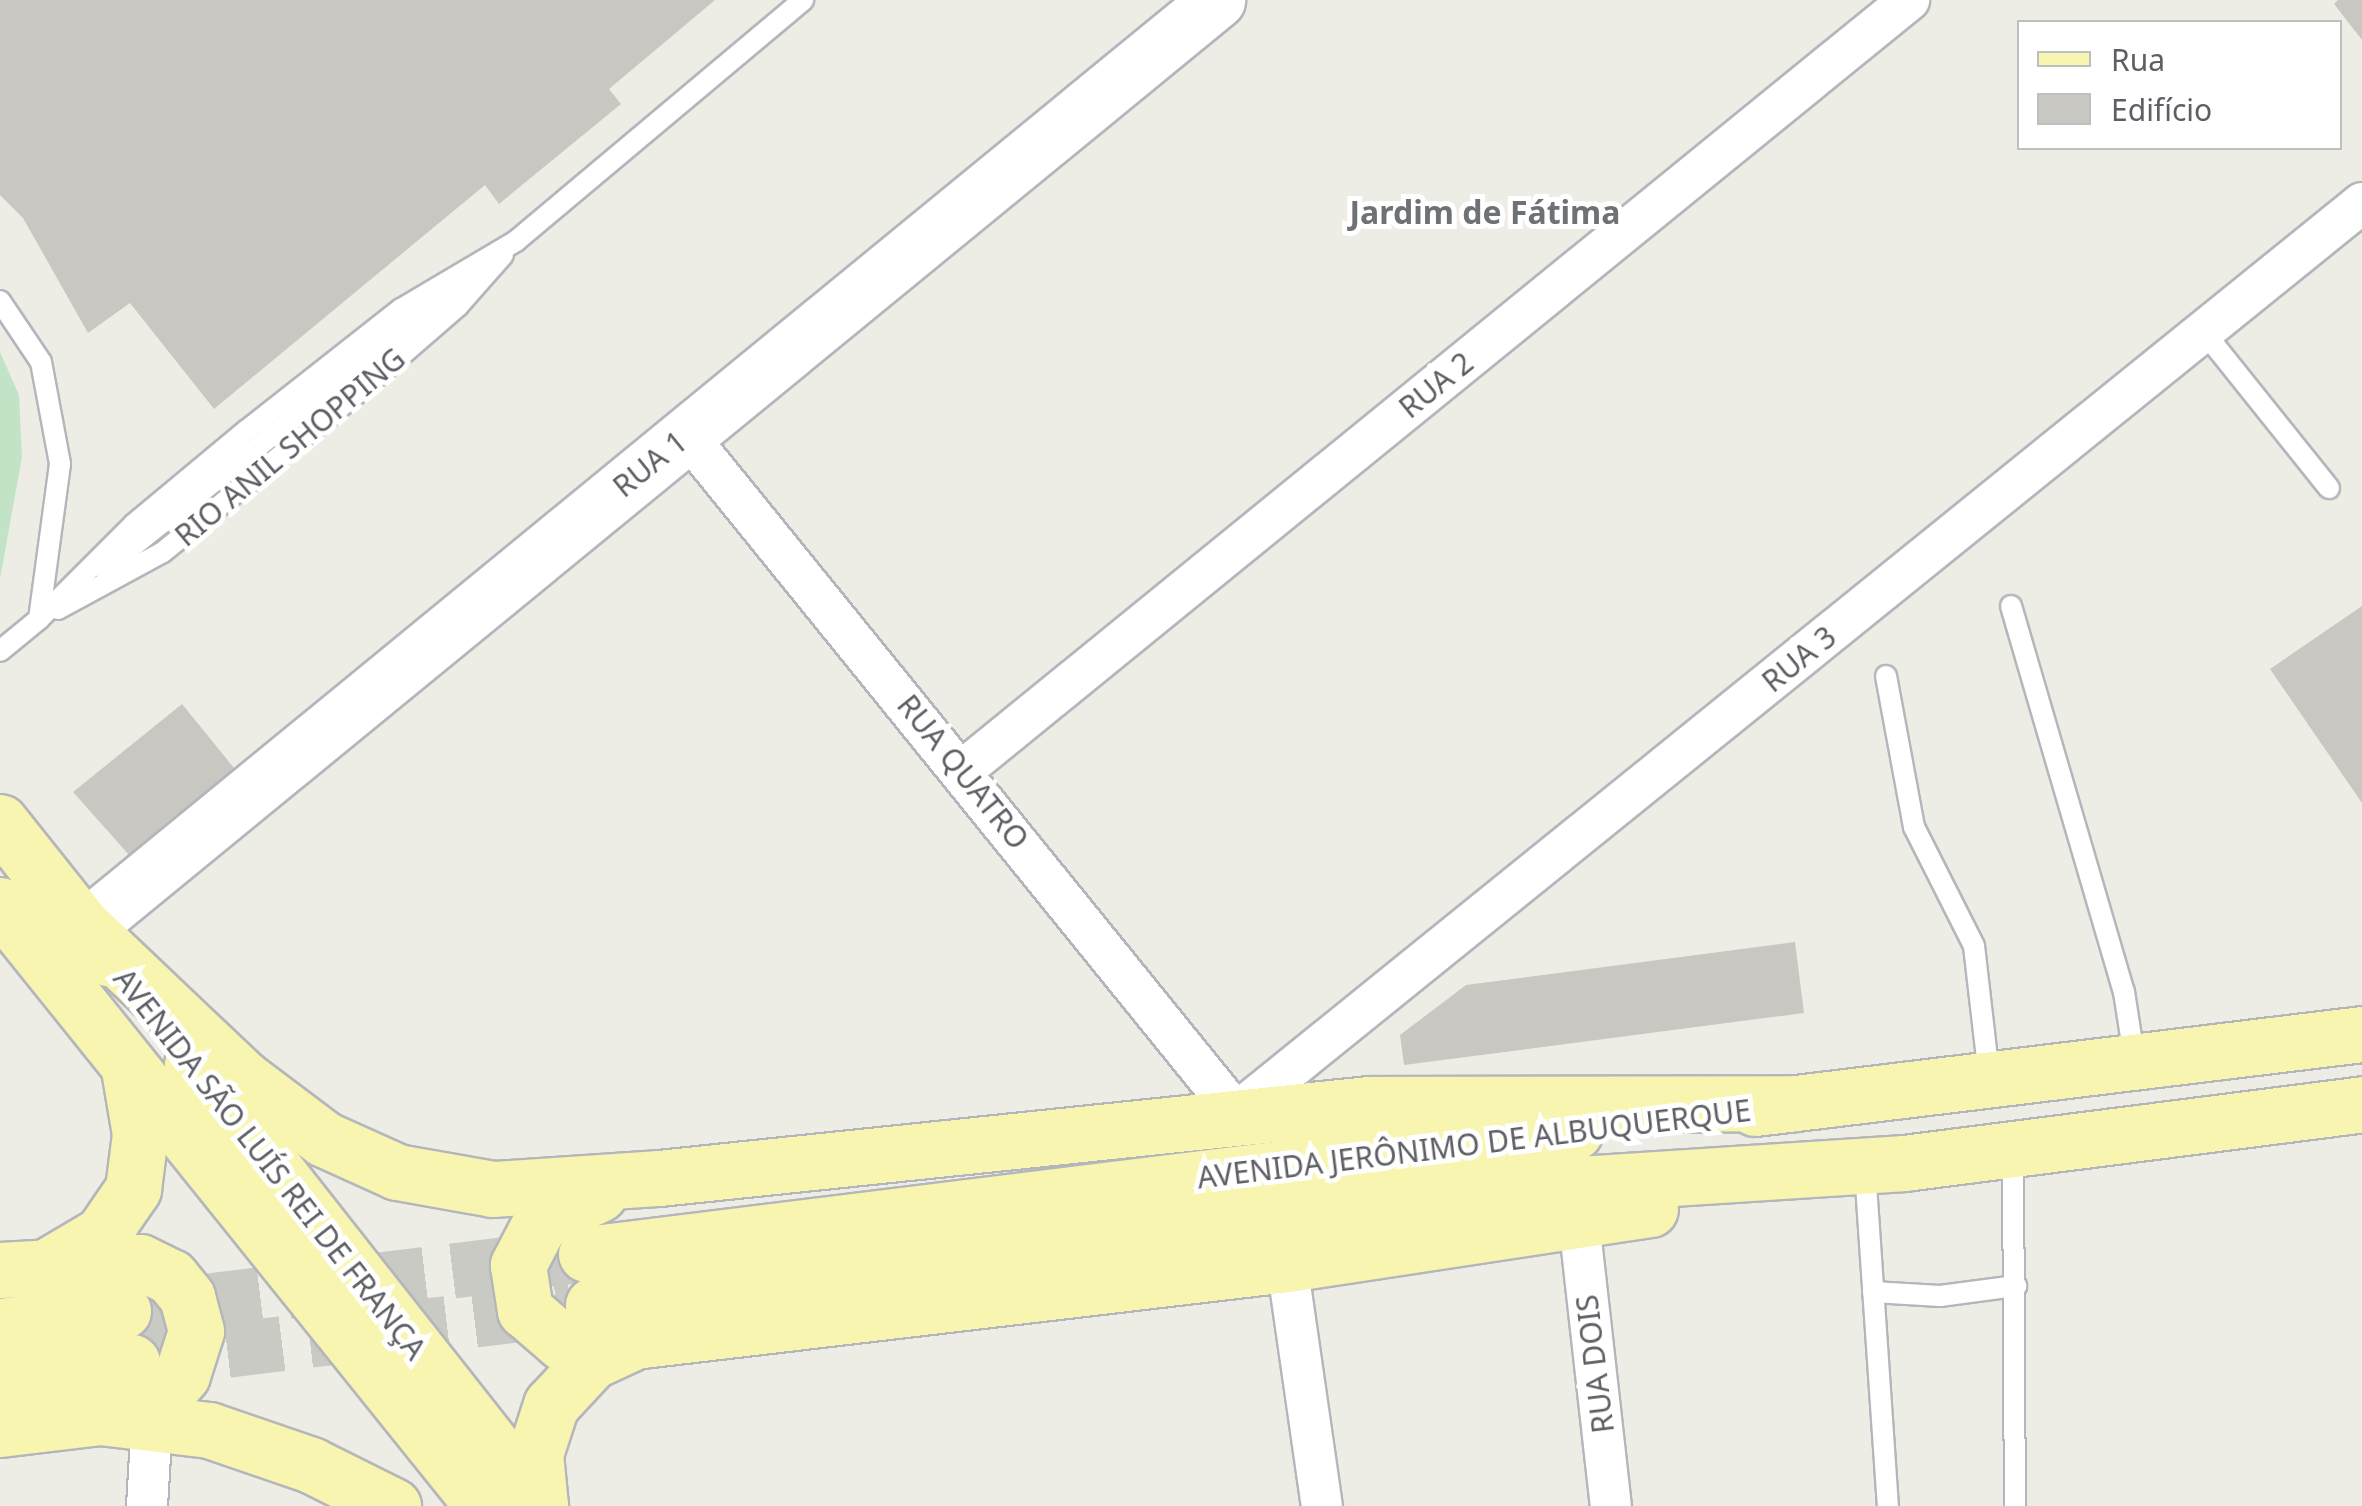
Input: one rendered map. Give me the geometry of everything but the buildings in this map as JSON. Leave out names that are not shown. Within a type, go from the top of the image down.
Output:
[{"type":"main road","name":"RUA 1","points":[[84,928],[1216,0]]},
{"type":"main road","name":"AVENIDA SÃO LUÍS REI DE FRANÇA","points":[[0,822],[540,1506]]},
{"type":"main road","name":"AVENIDA SÃO LUÍS REI DE FRANÇA","points":[[0,905],[483,1506]]},
{"type":"main road","points":[[84,928],[244,1078],[359,1158],[493,1189],[659,1178],[1236,1113],[1370,1104],[1792,1104]]},
{"type":"main road","name":"AVENIDA JERÔNIMO DE ALBUQUERQUE","points":[[2362,1034],[1792,1104],[589,1279],[1549,1186],[1885,1167],[2362,1104]]},
{"type":"main road","points":[[23,1267],[102,1234],[132,1189],[140,1134],[128,1066]]},
{"type":"main road","points":[[659,1178],[553,1211],[532,1231],[518,1265],[521,1300],[550,1337],[573,1344],[642,1340],[1287,1264],[1579,1222],[1885,1167]]},
{"type":"main road","points":[[23,1267],[147,1263],[170,1277],[191,1308],[193,1354],[174,1386],[126,1419]]},
{"type":"main road","points":[[0,1326],[127,1336],[0,1378]]},
{"type":"main road","points":[[540,1506],[535,1454],[552,1405],[592,1360],[642,1340]]},
{"type":"main road","points":[[0,1430],[126,1419],[262,1445],[393,1506]]},
{"type":"street","name":"RUA 2","points":[[963,770],[1909,0]]},
{"type":"street","name":"RUA 3","points":[[1236,1113],[2362,203]]},
{"type":"street","name":"RUA QUATRO","points":[[686,434],[963,770],[1236,1113]]},
{"type":"street","name":"RUA DOIS","points":[[1579,1222],[1612,1506]]},
{"type":"street","points":[[1287,1264],[1322,1506]]},
{"type":"street","points":[[126,1419],[146,1506]]},
{"type":"lane","name":"RIO ANIL SHOPPING","points":[[39,619],[164,552],[458,306],[516,241],[803,0]]},
{"type":"lane","name":"RIO ANIL SHOPPING","points":[[0,651],[39,619],[134,524],[262,418],[402,308],[516,241]]},
{"type":"lane","points":[[0,301],[41,362],[56,429],[54,536],[39,619]]},
{"type":"lane","points":[[2204,332],[2329,488]]},
{"type":"lane","points":[[2012,606],[2124,992],[2135,1062]]},
{"type":"lane","points":[[1886,676],[1914,827],[1974,946],[1990,1081]]},
{"type":"lane","points":[[2013,1149],[2015,1506]]},
{"type":"lane","points":[[1885,1167],[1873,1292],[1888,1506]]},
{"type":"lane","points":[[1873,1292],[1940,1296],[2016,1286]]},
{"type":"green space","points":[[0,352],[19,395],[22,457],[0,579]]},
{"type":"tunnel","points":[[123,1311],[586,1254]]},
{"type":"tunnel","points":[[145,1360],[571,1308]]},
{"type":"district","name":"Jardim de Fátima","points":[[1485,212]]}]
